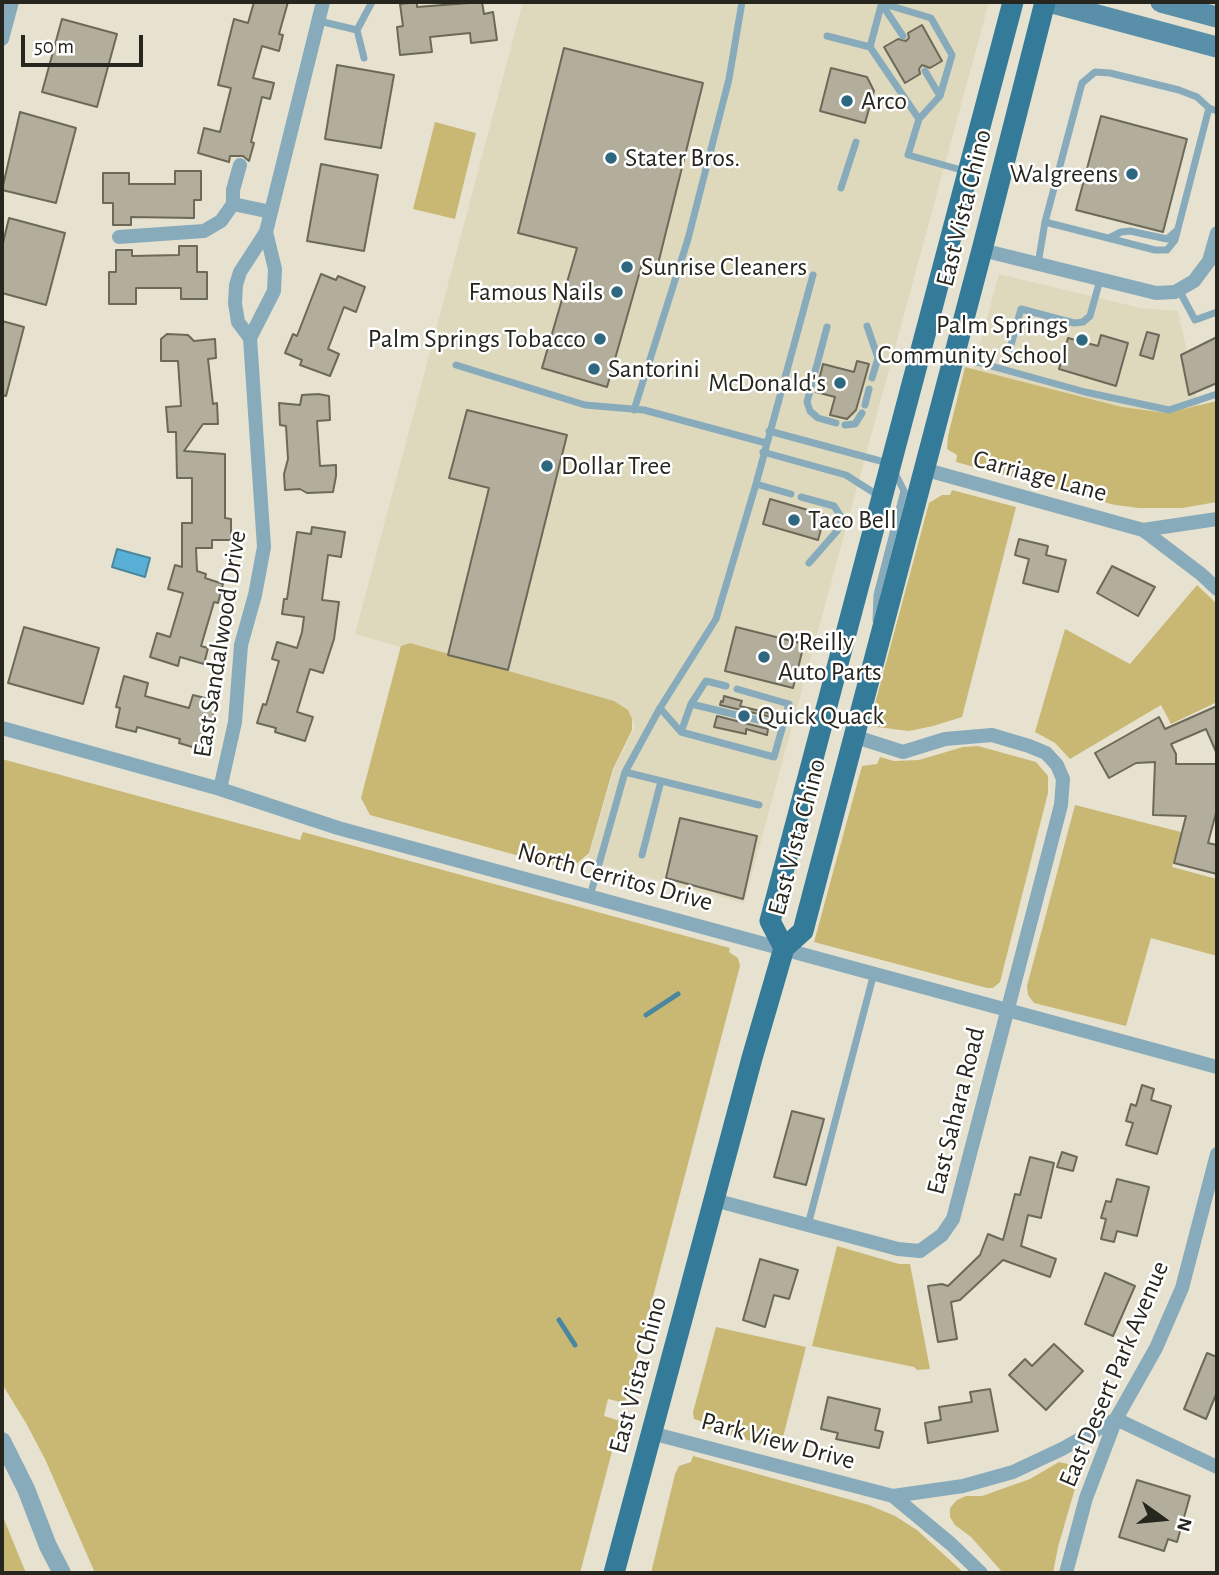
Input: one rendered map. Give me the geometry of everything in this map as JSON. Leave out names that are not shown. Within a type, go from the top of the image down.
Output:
[{"type":"main road","name":"East Vista Chino","points":[[784,948],[770,921],[966,171],[1013,2]]},
{"type":"main road","name":"East Vista Chino","points":[[614,1573],[784,948],[803,932],[1047,2]]},
{"type":"main road","points":[[1047,2],[1217,47]]},
{"type":"main road","points":[[1161,2],[1217,17]]},
{"type":"street","points":[[2,39],[12,2]]},
{"type":"street","name":"East Sandalwood Drive","points":[[220,789],[235,722],[241,645],[255,595],[264,547],[250,338],[238,322],[236,285],[240,272],[266,232],[323,2]]},
{"type":"street","points":[[119,237],[204,231],[221,221],[233,204],[233,190],[240,165]]},
{"type":"street","points":[[233,204],[271,212]]},
{"type":"street","name":"East Sandalwood Drive","points":[[250,338],[263,318],[274,291],[275,269],[266,232]]},
{"type":"street","points":[[982,250],[1156,293],[1179,289],[1194,281],[1214,255],[1217,233]]},
{"type":"street","name":"Carriage Lane","points":[[923,469],[1143,530]]},
{"type":"street","points":[[1143,530],[1217,519]]},
{"type":"street","points":[[1143,530],[1217,589]]},
{"type":"street","name":"North Cerritos Drive","points":[[2,728],[220,789],[338,828],[1217,1067]]},
{"type":"street","name":"East Sahara Road","points":[[715,1199],[808,1226],[920,1251],[942,1235],[953,1219],[1063,796],[1063,779],[1052,758],[1037,749],[992,735],[945,739],[903,752],[853,736]]},
{"type":"street","name":"East Desert Park Avenue","points":[[1066,1573],[1086,1498],[1116,1419],[1156,1348],[1182,1288],[1217,1154]]},
{"type":"street","points":[[1116,1419],[1217,1467]]},
{"type":"street","name":"Park View Drive","points":[[651,1433],[893,1496],[963,1486],[1013,1472],[1116,1419]]},
{"type":"street","points":[[2,1441],[62,1573]]},
{"type":"street","name":"Park View Drive","points":[[893,1496],[981,1573]]},
{"type":"lane","points":[[364,58],[357,30],[372,2]]},
{"type":"lane","points":[[634,410],[691,229],[729,79],[742,2]]},
{"type":"lane","points":[[882,2],[931,18],[952,55],[940,96],[919,119],[908,155],[966,171]]},
{"type":"lane","points":[[882,2],[903,36]]},
{"type":"lane","points":[[870,47],[882,2]]},
{"type":"lane","points":[[319,21],[357,30]]},
{"type":"lane","points":[[827,37],[870,47],[919,119]]},
{"type":"lane","points":[[925,71],[940,96]]},
{"type":"lane","points":[[1038,264],[1045,222],[1082,83],[1095,72],[1110,73],[1179,90],[1197,97],[1209,108],[1217,111]]},
{"type":"lane","points":[[1045,222],[1155,250],[1167,250],[1175,240],[1209,108]]},
{"type":"lane","points":[[841,188],[856,142]]},
{"type":"lane","points":[[1109,238],[1130,230],[1167,239],[1178,229]]},
{"type":"lane","points":[[590,896],[625,772],[660,708],[716,619],[756,485],[813,275]]},
{"type":"lane","points":[[1009,352],[1021,309],[1074,323],[1083,322],[1090,316],[1100,280]]},
{"type":"lane","points":[[1179,289],[1195,320],[1217,312]]},
{"type":"lane","points":[[867,326],[878,358],[872,378]]},
{"type":"lane","points":[[827,327],[807,402],[810,411],[818,418],[836,423]]},
{"type":"lane","points":[[955,356],[1086,392],[1169,410],[1217,394]]},
{"type":"lane","points":[[456,365],[572,402],[597,408],[644,410],[766,443]]},
{"type":"lane","points":[[845,425],[855,424],[869,388]]},
{"type":"lane","points":[[769,431],[890,463],[904,491],[877,595],[873,662]]},
{"type":"lane","points":[[763,453],[846,475],[881,497]]},
{"type":"lane","points":[[756,485],[791,494]]},
{"type":"lane","points":[[801,497],[834,506],[841,522],[837,531],[809,563]]},
{"type":"lane","points":[[681,732],[691,704],[706,681],[726,686]]},
{"type":"lane","points":[[660,708],[681,732],[774,757],[789,704],[737,689]]},
{"type":"lane","points":[[691,704],[783,726]]},
{"type":"lane","points":[[625,772],[759,805]]},
{"type":"lane","points":[[642,855],[661,781]]},
{"type":"lane","points":[[808,1226],[874,973]]},
{"type":"shaded area","points":[[523,2],[989,2],[744,903],[587,861],[615,767],[635,727],[629,713],[355,634]]},
{"type":"shaded area","points":[[435,122],[476,133],[455,219],[413,209]]},
{"type":"shaded area","name":"Palm Springs Community School","points":[[999,274],[1140,308],[1178,311],[1199,406],[1167,413],[1122,407],[973,369]]},
{"type":"shaded area","points":[[965,367],[1122,407],[1167,413],[1217,401],[1217,502],[1182,508],[1115,505],[956,462],[957,455],[947,449],[948,436]]},
{"type":"shaded area","points":[[952,490],[1016,507],[962,717],[909,731],[869,726],[929,503],[942,495],[950,495]]},
{"type":"shaded area","points":[[1197,585],[1217,604],[1217,702],[1171,724],[1161,705],[1070,759],[1055,743],[1035,732],[1065,629],[1130,664]]},
{"type":"shaded area","points":[[410,643],[614,701],[628,710],[632,719],[632,730],[613,769],[589,853],[574,866],[567,869],[370,815],[361,798],[401,646]]},
{"type":"shaded area","points":[[978,746],[1036,762],[1048,776],[1048,793],[1000,982],[993,988],[987,988],[814,942],[862,766],[877,764],[880,757],[894,761],[919,760],[963,747]]},
{"type":"shaded area","points":[[2,759],[300,840],[303,832],[730,948],[729,952],[738,958],[740,966],[625,1403],[608,1399],[604,1416],[620,1421],[580,1573],[95,1573],[45,1459],[2,1384]]},
{"type":"shaded area","points":[[1075,805],[1181,832],[1172,867],[1217,879],[1217,956],[1151,938],[1126,1026],[1034,1003],[1028,995],[1027,986]]},
{"type":"shaded area","points":[[837,1246],[899,1264],[910,1264],[930,1369],[917,1370],[914,1367],[812,1346]]},
{"type":"shaded area","points":[[716,1327],[806,1347],[780,1449],[701,1427],[703,1422],[694,1419],[693,1412]]},
{"type":"shaded area","points":[[693,1456],[869,1505],[895,1516],[917,1530],[964,1573],[651,1573],[675,1474],[679,1466],[691,1462]]},
{"type":"shaded area","points":[[1059,1462],[1074,1468],[1078,1478],[1053,1573],[1003,1573],[971,1537],[955,1525],[950,1517],[950,1508],[957,1500],[966,1496],[982,1496],[1030,1479]]},
{"type":"shaded area","points":[[2,1514],[12,1539],[26,1573],[2,1573]]},
{"type":"water","points":[[117,549],[150,558],[145,577],[112,567]]},
{"type":"building","points":[[254,2],[288,2],[279,34],[283,35],[279,51],[262,46],[253,78],[274,83],[270,99],[262,97],[249,161],[243,156],[230,156],[229,162],[198,153],[204,128],[220,132],[231,88],[218,85],[234,19],[248,23]]},
{"type":"building","points":[[417,2],[417,7],[482,2],[484,14],[493,12],[497,40],[471,43],[470,33],[430,37],[432,52],[400,55],[397,27],[403,26],[400,4]]},
{"type":"building","points":[[62,19],[117,34],[97,107],[42,92]]},
{"type":"building","points":[[922,25],[942,61],[930,68],[922,65],[920,74],[905,83],[884,47],[898,39],[906,41],[909,38],[908,33]]},
{"type":"building","name":"Stater Bros.","points":[[564,48],[703,83],[657,268],[642,264],[607,387],[542,368],[577,248],[518,233]]},
{"type":"building","points":[[337,65],[394,75],[381,148],[325,139]]},
{"type":"building","name":"Arco","points":[[831,68],[867,77],[874,91],[865,123],[820,111]]},
{"type":"building","points":[[20,112],[76,128],[56,203],[2,190]]},
{"type":"building","name":"Walgreens","points":[[1101,116],[1187,139],[1163,232],[1076,210]]},
{"type":"building","points":[[321,164],[378,175],[364,251],[307,241]]},
{"type":"building","points":[[175,171],[201,171],[201,200],[194,200],[194,218],[131,217],[131,225],[113,225],[113,203],[103,203],[103,173],[129,173],[129,184],[175,184]]},
{"type":"building","points":[[9,218],[65,233],[46,305],[2,293],[2,247]]},
{"type":"building","points":[[179,246],[197,246],[197,272],[207,272],[207,299],[181,299],[181,288],[136,288],[136,304],[109,304],[109,272],[116,272],[116,250],[132,250],[132,256],[179,255]]},
{"type":"building","points":[[321,274],[336,280],[338,276],[365,287],[356,312],[344,307],[328,349],[339,354],[330,376],[300,365],[302,360],[285,353],[293,334],[297,336]]},
{"type":"building","points":[[2,321],[24,327],[6,396],[2,395]]},
{"type":"building","points":[[1147,332],[1159,335],[1153,359],[1140,355]]},
{"type":"building","points":[[167,334],[188,335],[194,341],[215,339],[216,358],[208,359],[213,404],[217,403],[218,424],[203,424],[184,451],[225,454],[225,518],[231,519],[231,540],[212,540],[212,548],[196,548],[197,571],[206,574],[205,578],[223,584],[218,603],[214,602],[201,646],[208,648],[204,664],[180,657],[178,666],[150,657],[157,633],[170,637],[183,593],[168,589],[175,565],[182,567],[182,523],[192,523],[192,478],[177,478],[176,432],[168,432],[166,407],[181,406],[178,361],[161,361],[161,339]]},
{"type":"building","points":[[1101,335],[1128,343],[1116,386],[1059,369],[1068,338],[1098,346]]},
{"type":"building","points":[[1217,337],[1217,383],[1189,395],[1181,355]]},
{"type":"building","name":"McDonald's","points":[[857,361],[869,364],[856,410],[847,419],[830,415],[835,397],[816,392],[823,364],[854,372]]},
{"type":"building","points":[[302,395],[329,396],[330,420],[317,421],[320,466],[336,465],[333,492],[285,490],[284,474],[288,459],[286,426],[280,425],[279,403],[300,405]]},
{"type":"building","points":[[467,410],[567,435],[508,670],[448,655],[489,488],[449,478]]},
{"type":"building","name":"Taco Bell","points":[[770,499],[825,515],[818,540],[763,524]]},
{"type":"building","points":[[312,527],[345,532],[341,557],[328,555],[322,600],[339,602],[334,639],[323,673],[310,669],[297,712],[313,717],[305,741],[275,732],[276,728],[257,723],[263,704],[266,705],[279,661],[272,659],[277,642],[297,648],[302,632],[304,617],[282,614],[284,599],[287,599],[297,532],[311,534]]},
{"type":"building","points":[[1019,539],[1048,546],[1046,555],[1066,560],[1058,592],[1023,583],[1029,559],[1015,555]]},
{"type":"building","points":[[1112,566],[1155,587],[1138,616],[1097,593]]},
{"type":"building","points":[[24,627],[99,648],[83,704],[8,683]]},
{"type":"building","name":"O'Reilly Auto Parts","points":[[736,627],[804,644],[793,688],[725,671]]},
{"type":"building","points":[[124,676],[148,683],[145,696],[189,708],[193,695],[217,701],[209,731],[204,730],[199,749],[179,743],[180,739],[137,727],[136,732],[116,727],[120,708],[116,707]]},
{"type":"building","points":[[724,696],[742,701],[740,706],[772,714],[771,717],[720,705]]},
{"type":"building","points":[[1217,706],[1217,754],[1206,729],[1171,744],[1176,754],[1176,764],[1217,764],[1217,809],[1208,843],[1217,845],[1217,874],[1174,863],[1186,816],[1153,815],[1155,762],[1136,763],[1109,778],[1095,753],[1159,717],[1165,729]]},
{"type":"building","points":[[717,716],[768,729],[767,735],[746,729],[746,734],[714,727]]},
{"type":"building","points":[[680,818],[757,836],[743,899],[666,878]]},
{"type":"building","points":[[1142,1085],[1154,1089],[1151,1100],[1171,1106],[1157,1154],[1126,1145],[1133,1123],[1126,1121],[1131,1104],[1136,1106]]},
{"type":"building","points":[[792,1111],[824,1119],[806,1185],[774,1177]]},
{"type":"building","points":[[1062,1152],[1077,1157],[1073,1171],[1057,1167]]},
{"type":"building","points":[[1030,1157],[1054,1163],[1041,1218],[1028,1215],[1021,1246],[1056,1259],[1050,1277],[1003,1260],[960,1300],[951,1302],[957,1339],[938,1342],[928,1286],[948,1286],[980,1255],[988,1234],[1003,1240],[1015,1194],[1020,1195]]},
{"type":"building","points":[[1117,1179],[1149,1187],[1137,1236],[1117,1231],[1114,1242],[1101,1239],[1106,1219],[1101,1218],[1106,1201],[1111,1202]]},
{"type":"building","points":[[760,1259],[798,1270],[789,1299],[774,1295],[765,1327],[743,1320]]},
{"type":"building","points":[[1105,1273],[1135,1286],[1113,1336],[1085,1324]]},
{"type":"building","points":[[1054,1344],[1083,1371],[1046,1410],[1009,1375],[1025,1359],[1032,1366]]},
{"type":"building","points":[[1207,1353],[1217,1357],[1217,1392],[1206,1419],[1184,1409]]},
{"type":"building","points":[[990,1389],[998,1431],[928,1443],[925,1423],[941,1420],[939,1407],[972,1402],[970,1392]]},
{"type":"building","points":[[828,1397],[880,1409],[875,1430],[883,1432],[879,1448],[836,1439],[838,1433],[821,1429]]},
{"type":"building","points":[[1137,1480],[1190,1496],[1177,1542],[1168,1539],[1164,1551],[1119,1537]]},
{"type":"waterway","points":[[646,1015],[678,994]]},
{"type":"waterway","points":[[559,1320],[575,1345]]},
{"type":"place","name":"Arco","points":[[847,101]]},
{"type":"place","name":"Stater Bros.","points":[[611,158]]},
{"type":"place","name":"Walgreens","points":[[1132,174]]},
{"type":"place","name":"Sunrise Cleaners","points":[[627,267]]},
{"type":"place","name":"Famous Nails","points":[[617,292]]},
{"type":"place","name":"Palm Springs Tobacco","points":[[600,339]]},
{"type":"place","name":"Palm Springs Community School","points":[[1082,340]]},
{"type":"place","name":"Santorini","points":[[594,369]]},
{"type":"place","name":"McDonald's","points":[[840,383]]},
{"type":"place","name":"Dollar Tree","points":[[547,466]]},
{"type":"place","name":"Taco Bell","points":[[794,520]]},
{"type":"place","name":"O'Reilly Auto Parts","points":[[764,657]]},
{"type":"place","name":"Quick Quack","points":[[744,716]]}]
